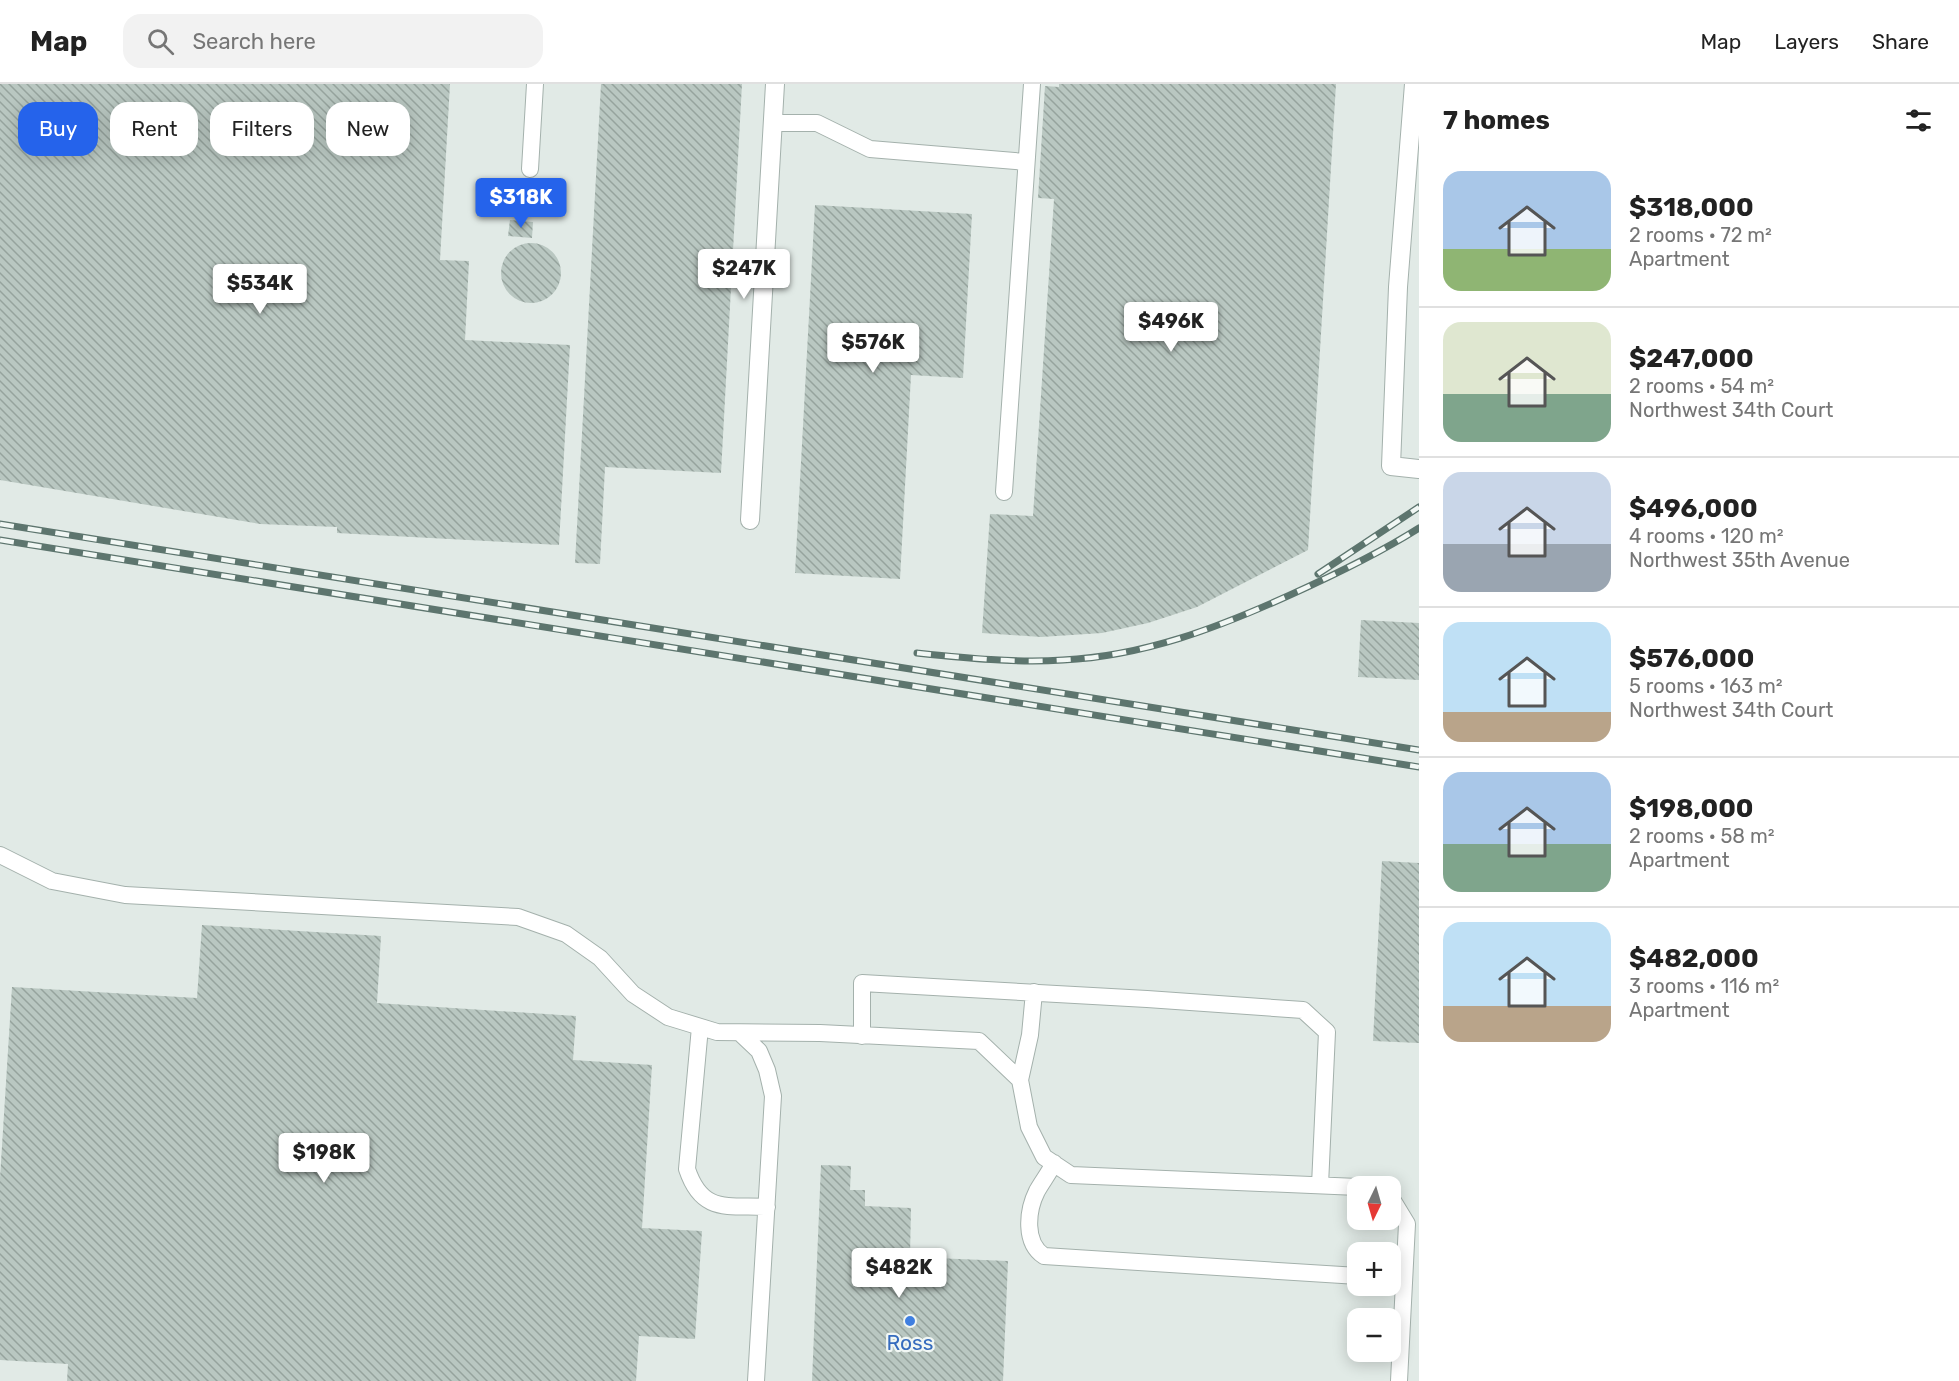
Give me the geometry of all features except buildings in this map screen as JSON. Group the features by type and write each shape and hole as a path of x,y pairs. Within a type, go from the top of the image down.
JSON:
{"street":[{"path":"750,520 775,84"},
{"path":"1414,84 1398,287 1391,466 1419,469"}],"lane":[{"path":"530,169 535,84"},
{"path":"1004,492 1032,84"},
{"path":"772,123 817,123 870,149 1026,162"},
{"path":"0,855 52,881 125,894 518,917 566,934 600,958 633,994 668,1017 717,1032 979,1041 1020,1080"},
{"path":"862,1036 862,983 1303,1010 1327,1032 1320,1185"},
{"path":"1034,992 1030,1035 1020,1080 1029,1127 1044,1157 1071,1174 1347,1186"},
{"path":"700,1027 687,1169 692,1184 703,1197 714,1205 767,1207"},
{"path":"740,1033 759,1051 767,1070 773,1096 756,1381"},
{"path":"1054,1163 1037,1192 1030,1221 1031,1238 1036,1250 1044,1256 1347,1275"},
{"path":"1401,1214 1407,1224 1401,1256"},
{"path":"1397,1296 1399,1381"}],"railway":[{"path":"1318,574 1419,507"},
{"path":"0,524 1419,750"},
{"path":"917,653 990,660 1045,661 1122,653 1151,646 1235,619 1290,595 1356,564 1419,528"},
{"path":"0,540 1419,767"}],"place":[{"name":"Ross","path":"910,1321"}]}
